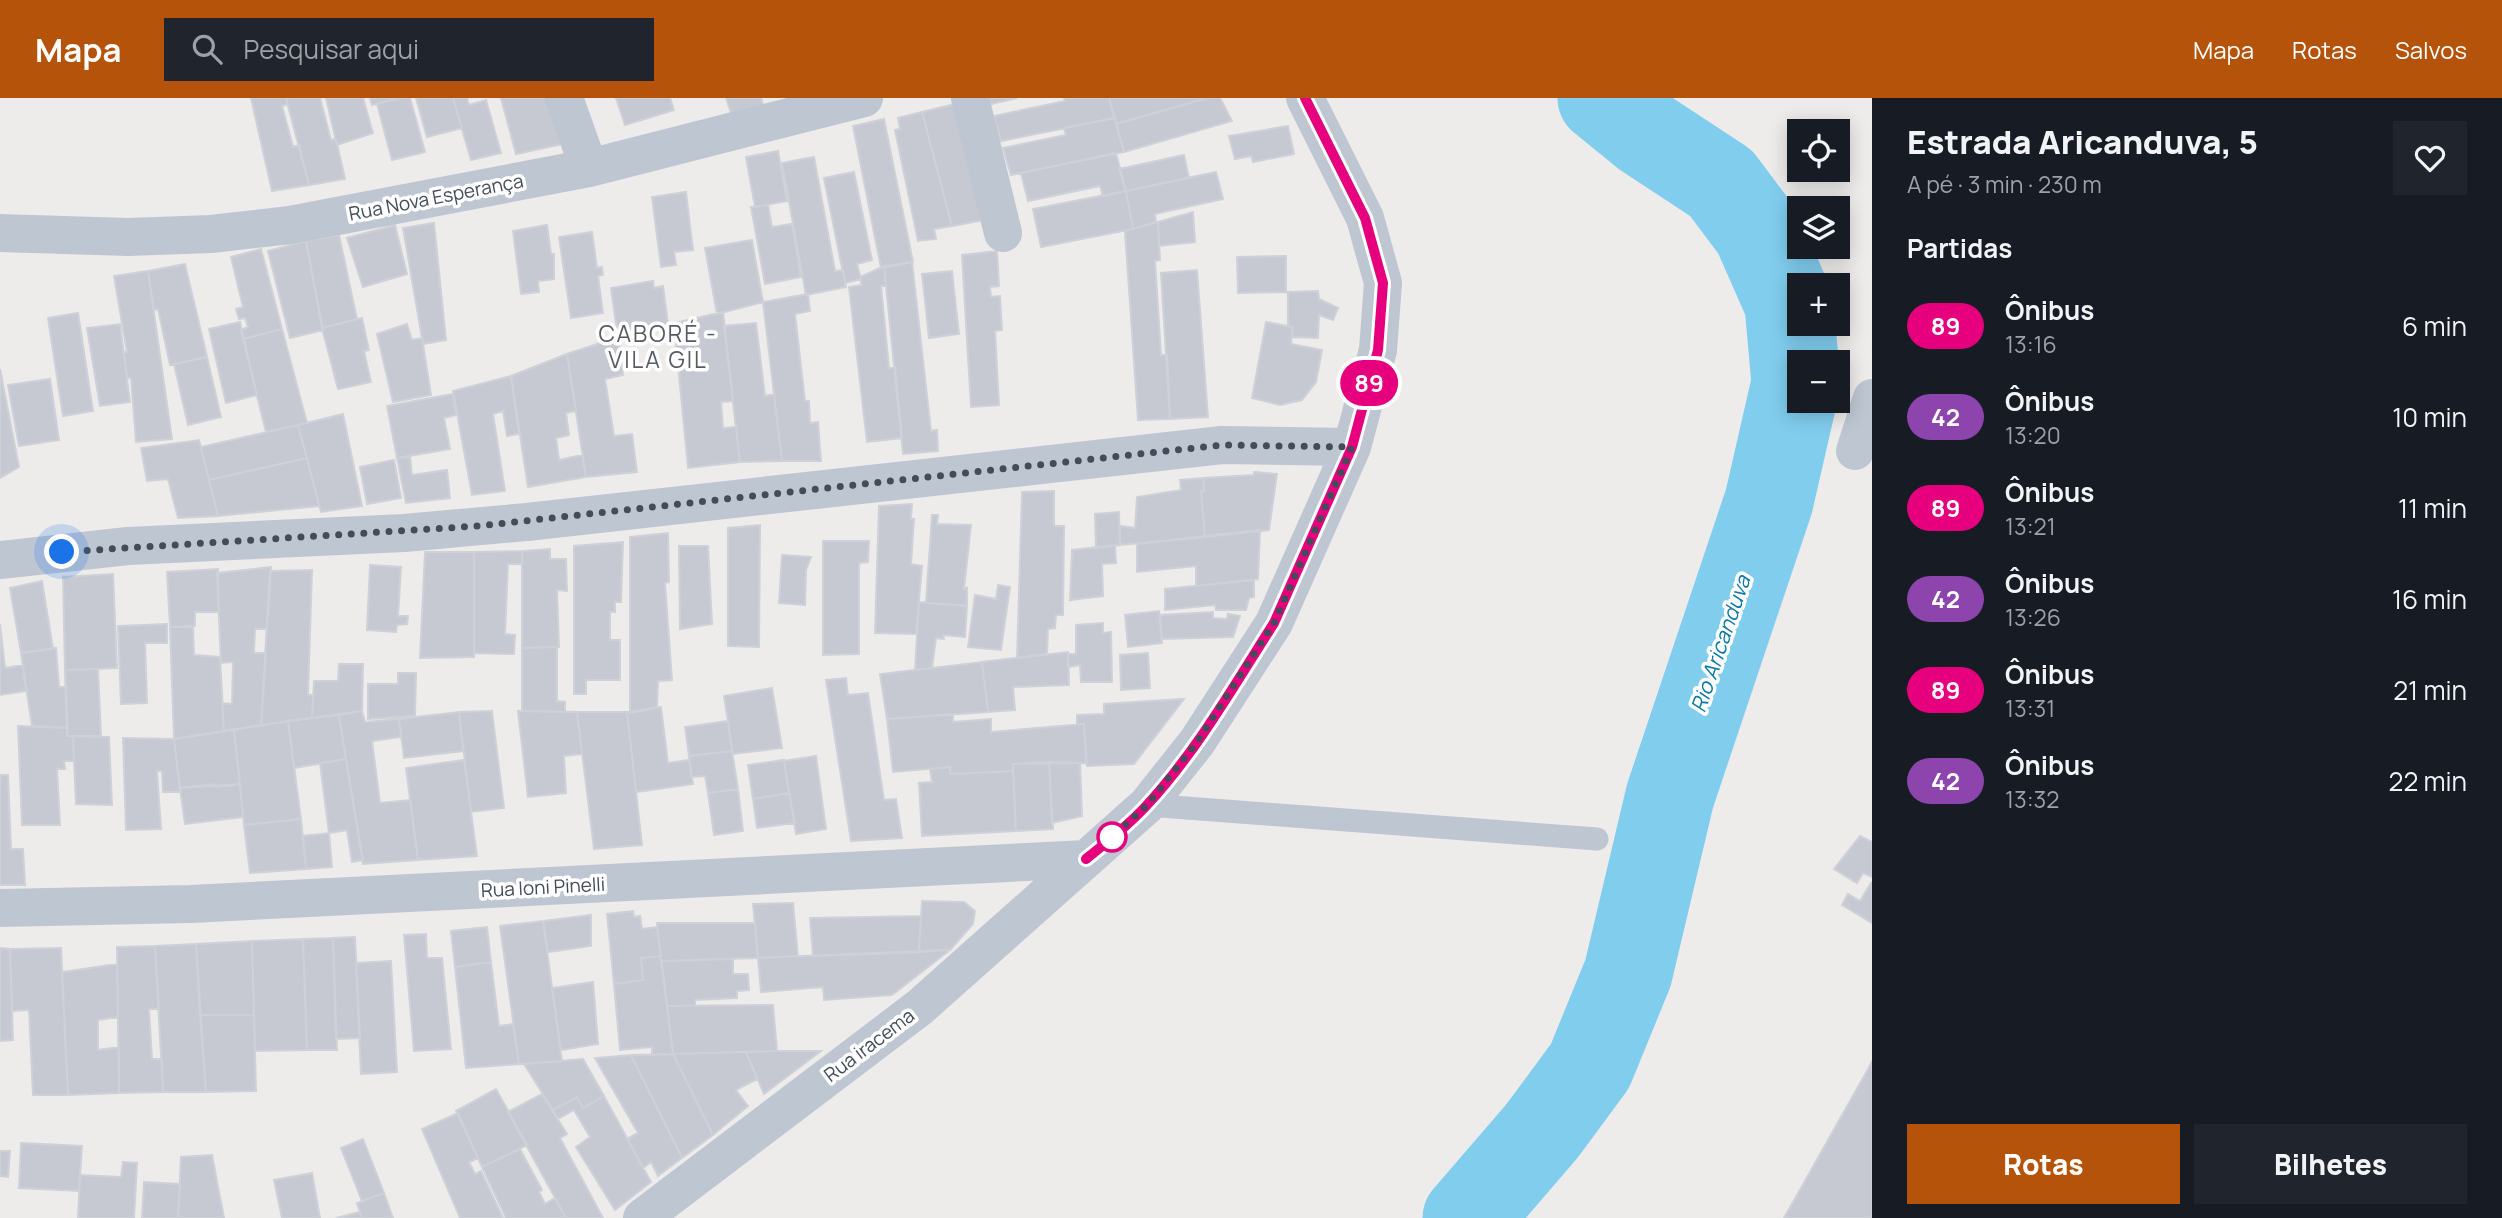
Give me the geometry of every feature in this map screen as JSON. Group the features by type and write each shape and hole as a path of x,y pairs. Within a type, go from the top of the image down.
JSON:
{"street":[{"path":"564,98 589,168"},
{"name":"Rua Nova Esperança","path":"0,233 128,237 211,234 290,225 589,168 864,98"},
{"path":"970,98 1003,233"},
{"name":"Rua iracema","path":"642,1218 920,1007 1147,805 1197,742 1274,623 1352,447 1378,350 1383,283 1365,218 1305,98"},
{"path":"1855,451 1872,398"},
{"path":"0,560 128,546 404,533 527,522 1195,448 1352,447"},
{"name":"Rua Ioni Pinelli","path":"0,908 191,904 1086,859"}],"lane":[{"path":"1147,805 1597,839"}],"building":[{"path":"251,98 286,98 288,104 282,106 293,147 299,145 309,185 272,191"},
{"path":"286,98 320,98 331,140 336,139 345,179 309,185"},
{"path":"326,98 363,98 373,133 337,145"},
{"path":"370,98 399,98 372,105"},
{"path":"410,98 425,152 392,160 377,104"},
{"path":"416,98 453,98 462,128 427,137"},
{"path":"453,98 467,98 469,105 486,100 501,153 471,160"},
{"path":"501,98 547,98 563,144 516,154"},
{"path":"616,98 670,98 674,110 625,125"},
{"path":"726,98 761,98 764,108 732,116"},
{"path":"989,98 1017,98 991,104"},
{"path":"1064,98 1109,98 1115,118 1001,141 994,116 1065,101"},
{"path":"1109,98 1207,98 1116,124"},
{"path":"1207,98 1220,98 1232,121 1124,152 1116,124"},
{"path":"955,104 984,220 952,226 922,112"},
{"path":"922,112 952,226 934,229 936,239 918,241 895,130 900,129 898,118"},
{"path":"1115,118 1124,152 1011,175 1003,148 1066,135 1064,128"},
{"path":"884,119 913,262 881,268 853,126"},
{"path":"1288,126 1294,154 1253,162 1251,156 1235,159 1229,136"},
{"path":"778,151 787,201 755,207 746,157"},
{"path":"1116,153 1126,191 1103,196 1100,186 1028,201 1021,173"},
{"path":"1184,155 1189,178 1126,191 1119,169"},
{"path":"814,157 835,271 843,270 846,287 806,295 782,163"},
{"path":"854,172 872,260 857,264 861,279 845,283 824,178"},
{"path":"1216,172 1223,199 1155,214 1156,222 1133,229 1126,191"},
{"path":"1126,191 1133,229 1041,247 1033,209"},
{"path":"686,192 693,250 674,252 676,265 661,267 652,197"},
{"path":"768,205 772,227 792,224 801,277 765,284 751,207"},
{"path":"1193,212 1195,242 1159,246 1158,222"},
{"path":"1158,222 1160,260 1155,261 1161,355 1167,354 1170,419 1138,420 1125,231"},
{"path":"434,223 446,340 423,344 403,228"},
{"path":"395,225 407,274 363,287 347,238"},
{"path":"547,225 551,254 554,254 554,279 538,281 539,292 521,294 513,231"},
{"path":"592,232 597,268 602,267 603,275 598,276 603,313 571,318 559,237"},
{"path":"339,235 357,319 322,328 306,241"},
{"path":"752,240 763,302 717,314 705,248"},
{"path":"306,241 323,330 290,338 268,251"},
{"path":"261,249 282,329 243,339 241,330 248,327 245,318 239,319 236,309 243,307 231,257"},
{"path":"997,251 999,286 990,287 991,297 1000,296 1002,330 995,331 999,405 971,407 962,255"},
{"path":"1286,256 1286,292 1238,293 1237,257"},
{"path":"912,262 931,431 937,430 938,451 903,454 884,266"},
{"path":"185,264 207,357 170,365 158,309 154,310 148,271"},
{"path":"884,266 886,286 881,286 889,368 895,367 902,438 867,442 849,287 862,285 860,277"},
{"path":"1197,270 1208,417 1170,419 1161,273"},
{"path":"148,271 172,439 136,442 131,378 127,378 124,352 127,352 114,276"},
{"path":"952,271 959,334 929,338 922,274"},
{"path":"653,281 654,288 663,286 668,324 617,331 611,288"},
{"path":"1318,291 1319,299 1338,308 1333,320 1319,315 1318,338 1292,337 1293,327 1288,326 1288,292"},
{"path":"808,294 810,311 795,314 805,401 809,401 810,423 818,422 821,461 782,461 763,302"},
{"path":"723,312 733,401 721,402 723,428 736,427 740,462 688,468 674,323"},
{"path":"78,313 93,411 63,416 48,318"},
{"path":"362,318 369,350 364,351 371,382 338,389 322,328"},
{"path":"240,322 257,395 226,403 209,329"},
{"path":"1266,322 1293,327 1291,344 1322,350 1316,382 1302,400 1280,405 1252,398"},
{"path":"756,323 765,396 774,394 782,461 740,462 724,326"},
{"path":"120,324 130,402 100,406 87,328"},
{"path":"407,324 412,340 422,338 431,395 393,402 377,334"},
{"path":"282,329 307,423 266,432 243,339"},
{"path":"618,337 623,375 605,379 614,436 632,434 637,472 586,477 567,354"},
{"path":"567,354 576,411 566,413 569,435 556,438 559,460 582,455 586,477 528,487 511,376"},
{"path":"207,357 221,417 188,425 174,364"},
{"path":"0,369 19,467 0,478"},
{"path":"511,376 519,434 507,436 503,411 493,414 505,491 472,495 453,391"},
{"path":"50,379 59,440 19,446 8,385"},
{"path":"453,394 456,415 444,418 450,449 397,458 387,406"},
{"path":"343,414 362,506 321,512 298,425"},
{"path":"298,425 307,458 209,480 201,447"},
{"path":"199,440 218,516 178,518 168,479 147,481 141,448"},
{"path":"410,457 412,475 447,470 450,498 406,503 397,458"},
{"path":"307,458 319,506 218,516 209,480"},
{"path":"394,460 401,498 367,504 360,467"},
{"path":"1254,472 1277,474 1269,530 1205,537 1201,491 1204,491 1203,478 1254,475"},
{"path":"1203,478 1204,491 1201,491 1205,537 1120,545 1120,526 1135,528 1137,497 1181,490 1180,480"},
{"path":"1054,491 1054,526 1064,526 1063,615 1056,615 1055,628 1048,629 1047,654 1017,658 1022,492"},
{"path":"912,504 911,519 914,519 911,564 922,566 916,634 875,633 879,506"},
{"path":"1119,512 1120,545 1096,548 1095,514"},
{"path":"932,515 938,515 937,524 971,525 964,589 967,588 967,606 926,603"},
{"path":"760,525 759,647 728,646 728,528"},
{"path":"1260,530 1258,579 1196,586 1196,566 1137,572 1137,544"},
{"path":"668,533 669,582 665,583 672,680 658,681 657,708 630,713 630,537"},
{"path":"823,541 869,541 868,562 859,563 859,654 823,655"},
{"path":"623,542 621,602 615,602 615,612 610,612 610,640 620,640 620,680 586,680 586,694 574,694 574,546"},
{"path":"1115,545 1116,563 1102,564 1103,596 1070,600 1072,550"},
{"path":"679,546 708,546 712,624 680,629"},
{"path":"550,549 550,559 566,559 567,591 557,590 559,647 522,648 522,551"},
{"path":"522,551 522,564 508,564 505,634 515,635 514,654 474,653 474,552"},
{"path":"425,552 474,552 474,657 420,658"},
{"path":"782,555 811,557 806,570 805,605 779,603"},
{"path":"370,565 401,567 398,616 408,616 407,624 397,625 396,632 367,630"},
{"path":"271,567 267,629 255,629 254,653 266,653 261,725 224,731 222,703 232,704 233,662 221,663 217,573"},
{"path":"218,569 219,612 195,612 195,626 170,627 167,572"},
{"path":"312,570 308,695 313,695 312,718 261,725 270,571"},
{"path":"113,574 117,668 65,670 63,577"},
{"path":"1254,580 1254,597 1249,598 1246,610 1216,610 1215,605 1165,610 1165,589"},
{"path":"42,581 53,649 21,653 10,588"},
{"path":"998,585 1010,587 1001,650 968,647 975,595 996,599"},
{"path":"919,602 967,606 965,637 943,635 944,639 936,638 932,668 915,670"},
{"path":"1159,611 1162,643 1128,647 1125,615"},
{"path":"1213,612 1213,618 1227,619 1228,614 1240,616 1233,637 1162,639 1160,615"},
{"path":"1103,623 1103,633 1111,632 1112,682 1081,682 1080,665 1068,667 1068,654 1076,654 1076,625"},
{"path":"0,624 5,668 23,665 26,691 0,695"},
{"path":"167,624 167,643 145,643 147,703 121,704 118,626"},
{"path":"170,627 193,627 194,655 220,657 224,731 174,739"},
{"path":"557,647 557,701 565,702 565,712 522,711 522,648"},
{"path":"56,648 59,687 66,686 68,728 32,726 21,653"},
{"path":"1068,652 1069,685 1013,687 1015,710 988,712 982,662"},
{"path":"1148,653 1150,688 1121,690 1120,655"},
{"path":"982,662 988,712 887,719 880,674"},
{"path":"339,664 363,664 362,711 312,718 314,681 338,681"},
{"path":"98,669 101,736 67,736 65,670"},
{"path":"398,673 416,673 415,716 368,719 368,684 398,684"},
{"path":"846,678 848,695 868,693 884,800 896,799 902,838 851,841 826,680"},
{"path":"772,688 782,748 733,754 724,696"},
{"path":"1184,699 1134,764 1087,766 1084,724 1077,724 1077,715 1104,714 1104,704"},
{"path":"661,707 668,763 689,760 693,784 636,792 627,712"},
{"path":"362,711 365,722 399,719 401,737 372,741 380,803 410,800 418,860 363,864 339,715"},
{"path":"492,711 504,808 471,812 459,712"},
{"path":"518,711 577,712 582,754 564,756 566,793 528,797"},
{"path":"459,712 463,751 404,758 399,719"},
{"path":"577,712 627,712 642,845 594,849"},
{"path":"953,714 953,722 991,719 991,732 1084,724 1086,763 1013,764 1013,771 950,774 950,767 893,772 887,719"},
{"path":"339,715 346,759 294,768 288,721"},
{"path":"288,721 301,819 244,825 234,730"},
{"path":"728,721 732,751 689,756 685,727"},
{"path":"18,726 68,728 67,736 73,736 74,761 64,761 65,769 57,769 60,825 22,825"},
{"path":"234,730 240,784 180,788 174,739"},
{"path":"73,736 109,737 112,805 76,804"},
{"path":"123,738 174,739 180,792 163,792 162,771 157,771 161,829 126,830"},
{"path":"732,751 738,789 708,793 705,776 692,777 689,756"},
{"path":"816,756 826,829 796,834 784,761"},
{"path":"346,759 363,860 352,862 347,830 329,833 320,763"},
{"path":"464,760 477,856 418,860 406,768"},
{"path":"784,760 789,793 753,799 748,765"},
{"path":"1049,762 1080,763 1082,816 1052,823"},
{"path":"1049,762 1053,829 1016,831 1013,764"},
{"path":"950,767 950,774 1013,771 1016,831 922,836 919,783 932,782 930,769"},
{"path":"0,775 8,775 11,849 23,849 25,885 0,885"},
{"path":"216,784 216,787 240,784 243,817 185,824 180,788"},
{"path":"738,789 743,831 714,835 708,793"},
{"path":"789,793 795,823 757,828 753,799"},
{"path":"301,819 306,869 250,873 244,825"},
{"path":"329,833 332,867 306,869 303,836"},
{"path":"1860,836 1872,842 1872,877 1863,873 1857,883 1834,869"},
{"path":"1871,883 1872,923 1842,905 1848,894 1860,901"},
{"path":"922,901 964,902 975,911 973,924 950,950 919,952"},
{"path":"793,903 798,956 758,958 753,904"},
{"path":"633,911 634,917 640,916 642,929 657,927 661,956 641,958 643,980 614,984 607,914"},
{"path":"591,915 591,946 548,952 543,921"},
{"path":"921,916 919,952 813,956 810,918"},
{"path":"543,921 562,1061 519,1064 500,926"},
{"path":"657,923 755,923 758,958 661,961"},
{"path":"487,927 491,962 455,967 451,931"},
{"path":"426,934 427,958 442,958 451,1049 414,1051 404,935"},
{"path":"355,937 360,1038 336,1039 333,938"},
{"path":"333,938 337,1050 307,1050 303,939"},
{"path":"303,939 307,1050 255,1051 252,941"},
{"path":"252,941 254,1015 200,1015 196,944"},
{"path":"196,944 206,1092 163,1092 155,946"},
{"path":"155,946 159,1009 149,1009 152,1059 162,1059 163,1092 119,1093 117,947"},
{"path":"0,948 10,949 13,1040 0,1041"},
{"path":"61,948 68,1095 33,1095 29,1010 12,1011 10,949"},
{"path":"950,950 892,995 824,1000 823,987 761,992 758,958"},
{"path":"661,956 673,1054 652,1055 652,1047 620,1050 614,984 643,980 641,958"},
{"path":"733,959 733,974 748,974 749,990 737,991 737,998 695,1000 695,1006 667,1006 661,961"},
{"path":"391,961 397,1072 361,1074 356,963"},
{"path":"491,962 499,1026 513,1024 519,1064 466,1068 455,967"},
{"path":"117,964 118,1017 98,1020 98,1050 119,1047 119,1093 68,1095 62,972"},
{"path":"593,982 598,1044 561,1050 552,988"},
{"path":"773,1005 777,1051 673,1054 667,1006"},
{"path":"200,1015 254,1015 256,1091 206,1092"},
{"path":"821,1051 764,1094 746,1052"},
{"path":"746,1052 757,1079 736,1090 748,1106 713,1135 673,1054"},
{"path":"673,1054 713,1135 682,1158 631,1055"},
{"path":"631,1055 682,1158 658,1176 651,1162 643,1168 627,1139 638,1133 595,1058"},
{"path":"583,1059 604,1096 583,1108 577,1097 553,1110 524,1064"},
{"path":"1872,1062 1872,1218 1784,1218"},
{"path":"496,1089 527,1145 482,1167 456,1111"},
{"path":"542,1094 567,1134 560,1138 603,1218 566,1218 508,1112"},
{"path":"604,1096 651,1182 615,1210 576,1147 590,1137 574,1110 558,1119 553,1110 577,1097 583,1108"},
{"path":"458,1113 478,1158 469,1162 475,1174 481,1171 503,1218 460,1218 422,1129"},
{"path":"363,1139 384,1193 362,1201 341,1148"},
{"path":"21,1143 82,1146 79,1191 19,1188"},
{"path":"520,1149 542,1190 539,1192 545,1204 555,1198 566,1218 506,1218 482,1167"},
{"path":"0,1151 10,1151 8,1177 0,1176"},
{"path":"212,1155 224,1218 178,1218 181,1157"},
{"path":"123,1162 137,1163 134,1218 78,1218 80,1175 121,1177"},
{"path":"312,1173 320,1218 282,1218 274,1180"},
{"path":"144,1182 180,1184 178,1218 142,1218"},
{"path":"384,1193 393,1218 362,1218 357,1203"},
{"path":"360,1212 362,1218 336,1218"}],"waterway":[{"name":"Rio Aricanduva","path":"1467,1218 1542,1131 1590,1066 1628,973 1670,796 1769,501 1796,383 1789,304 1757,231 1721,183 1645,133 1602,98"}],"bus line":[{"name":"89","path":"1086,859 1147,805 1197,742 1274,623 1352,447 1378,350 1383,283 1365,218 1305,98"}],"district":[{"name":"CABORÉ - VILA GIL","path":"658,347"}],"route":[{"path":"62,552 128,546 404,533 757,498 1222,445 1352,447 1274,623 1197,742 1147,805 1112,837"}]}
